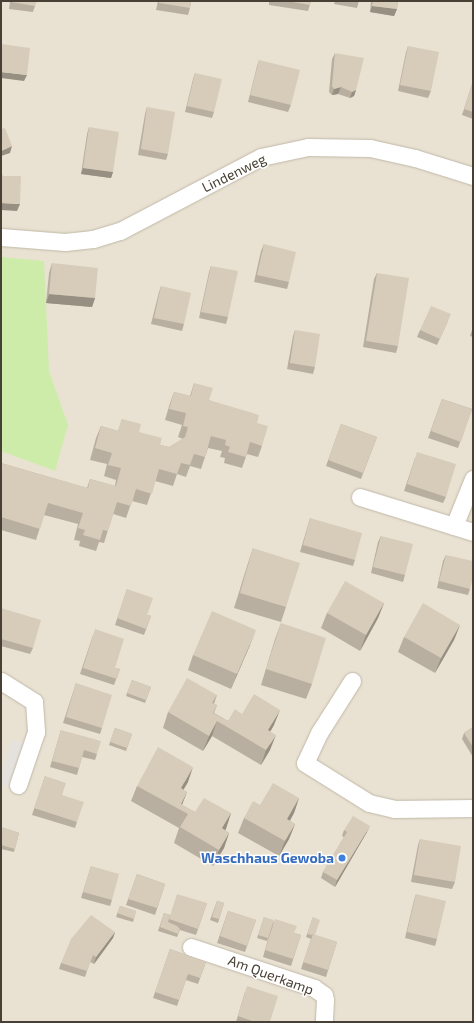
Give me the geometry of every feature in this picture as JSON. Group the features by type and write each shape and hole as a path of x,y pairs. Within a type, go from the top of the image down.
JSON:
{"street":[{"name":"Lindenweg","path":"1,237 65,242 93,239 120,231 261,157 308,147 325,146 370,148 415,158 473,176"},
{"path":"454,526 473,479"},
{"path":"360,497 473,532"},
{"path":"1,681 34,702 36,732 18,786"},
{"path":"352,681 319,733 305,764 369,803 381,806 418,810 473,808"},
{"name":"Am Querkamp","path":"192,947 314,988 324,995 326,1000 324,1022"}],"shaded area":[{"path":"1,1 473,1 473,1022 1,1022"},
{"path":"12,740 25,744 10,787 1,784 1,771"}],"green space":[{"path":"1,257 44,261 49,371 68,425 55,471 1,451"}],"building":[{"path":"11,1 36,1 35,6"},
{"path":"159,1 191,1 190,8 159,3"},
{"path":"287,1 311,1 310,5"},
{"path":"373,1 398,1 397,9 372,6"},
{"path":"1,44 30,48 27,75 1,72"},
{"path":"408,46 439,52 431,91 400,85"},
{"path":"335,53 364,58 356,90 352,92 341,87 334,89 332,86"},
{"path":"259,60 300,70 291,105 250,95"},
{"path":"195,73 222,79 214,112 187,106"},
{"path":"473,81 473,112 464,109"},
{"path":"147,107 175,112 168,154 141,149"},
{"path":"89,127 119,132 113,172 83,168"},
{"path":"5,128 12,146 1,151 1,129"},
{"path":"1,171 3,176 21,176 20,204 1,203"},
{"path":"264,244 296,252 289,282 257,275"},
{"path":"52,263 98,268 95,298 49,294"},
{"path":"211,266 238,271 228,317 201,312"},
{"path":"377,273 409,278 398,346 366,341"},
{"path":"161,286 191,293 184,324 154,318"},
{"path":"431,306 451,314 440,339 420,330"},
{"path":"295,330 320,334 315,367 290,363"},
{"path":"194,383 213,388 209,400 259,415 257,423 268,426 262,446 250,442 246,457 228,452 230,447 225,445 226,440 211,436 205,457 194,454 190,465 181,463 177,474 159,469 152,494 136,489 131,506 117,502 108,531 103,530 100,540 83,535 85,530 78,528 83,513 48,503 40,529 1,517 1,463 88,488 90,479 116,486 121,468 108,465 112,453 95,448 101,426 118,431 122,419 141,424 139,432 162,438 160,445 169,447 185,437 188,427 183,426 186,413 169,409 174,392 191,396"},
{"path":"442,399 472,409 461,442 431,431"},
{"path":"341,424 377,437 363,473 328,460"},
{"path":"417,452 456,464 446,497 407,484"},
{"path":"310,518 362,533 355,560 303,545"},
{"path":"381,536 413,544 405,575 373,567"},
{"path":"253,548 300,563 286,607 240,593"},
{"path":"446,555 473,561 473,577 470,589 439,581"},
{"path":"345,581 384,603 366,635 327,613"},
{"path":"127,589 153,598 147,615 151,616 146,629 117,618"},
{"path":"423,603 460,625 441,658 404,637"},
{"path":"1,608 41,620 33,648 1,639"},
{"path":"212,611 256,630 237,674 193,655"},
{"path":"281,623 326,638 312,684 266,669"},
{"path":"95,629 124,639 115,668 120,669 117,679 83,668"},
{"path":"187,678 217,695 212,703 217,705 213,713 228,721 235,709 242,714 254,694 280,710 268,730 276,735 266,750 217,721 209,736 168,712"},
{"path":"132,680 151,687 146,700 127,693"},
{"path":"76,683 112,695 102,728 66,717"},
{"path":"473,727 473,747 464,733"},
{"path":"115,728 132,734 127,748 110,742"},
{"path":"61,730 101,741 97,754 84,750 79,768 52,761"},
{"path":"158,747 193,767 181,788 187,792 181,804 195,812 204,798 231,813 222,828 229,833 219,850 180,827 188,814 137,786"},
{"path":"45,776 66,783 62,795 84,802 77,822 34,808"},
{"path":"273,783 299,798 287,819 295,824 285,841 244,818 253,801 260,805"},
{"name":"Waschhaus Gewoba","path":"353,816 370,826 337,880 323,872 347,832 344,830"},
{"path":"1,827 19,833 15,849 1,845"},
{"path":"420,839 461,846 455,882 414,875"},
{"path":"91,866 119,874 112,900 83,892"},
{"path":"137,874 165,884 157,908 128,899"},
{"path":"177,894 207,903 198,929 169,919"},
{"path":"416,894 446,901 437,939 407,932"},
{"path":"217,901 224,903 219,919 212,917"},
{"path":"120,906 136,911 134,919 117,913"},
{"path":"228,911 256,920 247,946 220,936"},
{"path":"164,913 170,915 168,922 180,929 178,934 160,927"},
{"path":"91,915 115,932 96,957 93,955 87,971 61,963 71,939"},
{"path":"264,917 274,920 268,938 258,935"},
{"path":"313,917 320,920 315,935 307,934"},
{"path":"275,919 297,926 294,933 301,935 293,959 265,950"},
{"path":"313,934 337,942 328,970 303,962"},
{"path":"170,949 206,962 200,978 188,974 179,1000 155,992"},
{"path":"247,986 278,996 270,1022 255,1022 238,1016"}],"place":[{"name":"Waschhaus Gewoba","path":"342,858"}]}
